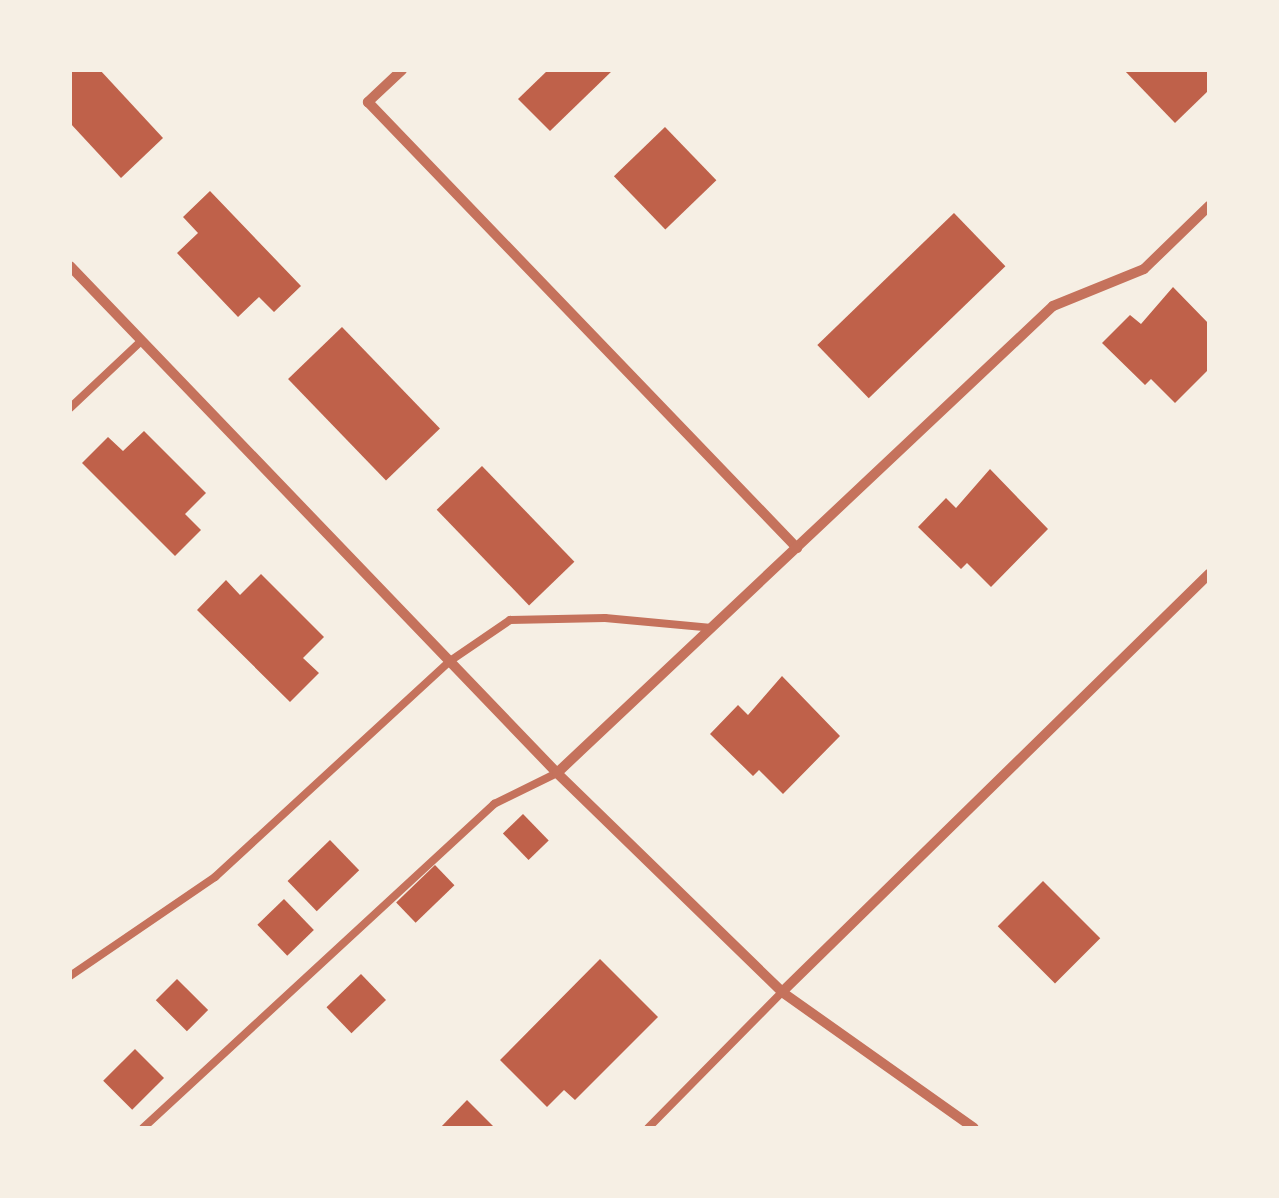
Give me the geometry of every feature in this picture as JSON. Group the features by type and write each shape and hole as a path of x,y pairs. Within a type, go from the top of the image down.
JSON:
{"street":[{"path":"402,70 368,102 797,548"},
{"path":"558,773 1054,306 1144,269 1209,206"},
{"path":"70,266 558,773 782,992 974,1128"},
{"path":"782,992 1209,574"}],"lane":[{"path":"70,408 142,341"},
{"path":"70,976 216,877 450,661 510,620 606,618 712,628"},
{"path":"143,1128 494,804 558,773"},
{"path":"648,1128 782,992"}],"building":[{"path":"70,70 100,70 163,138 121,178 70,123"},
{"path":"548,70 613,70 550,131 518,99"},
{"path":"1124,70 1209,70 1209,90 1175,123"},
{"path":"665,127 716,180 665,230 614,176"},
{"path":"210,191 301,286 274,312 259,297 238,317 177,253 198,233 183,217"},
{"path":"954,213 1005,266 869,398 817,345"},
{"path":"1173,287 1209,324 1209,369 1175,403 1151,379 1145,385 1102,343 1130,315 1141,324"},
{"path":"342,327 440,428 386,481 288,379"},
{"path":"144,431 206,493 185,514 201,530 175,556 82,463 108,437 123,451"},
{"path":"482,466 574,562 529,605 437,510"},
{"path":"990,469 1048,529 991,587 967,563 961,569 918,527 946,498 956,508"},
{"path":"261,574 324,637 303,658 319,673 290,702 197,610 226,580 240,595"},
{"path":"782,676 840,736 783,794 759,770 753,776 710,734 738,705 748,715"},
{"path":"523,814 549,841 529,860 503,833"},
{"path":"330,840 359,870 317,911 288,881"},
{"path":"435,865 454,885 416,923 396,903"},
{"path":"1043,881 1100,938 1055,984 998,926"},
{"path":"284,899 314,930 287,956 257,925"},
{"path":"600,959 658,1017 575,1100 564,1090 547,1107 500,1060"},
{"path":"361,974 386,1000 351,1033 326,1007"},
{"path":"177,979 208,1010 187,1031 156,1000"},
{"path":"135,1049 164,1078 132,1110 103,1081"},
{"path":"467,1100 495,1128 440,1128"}]}
